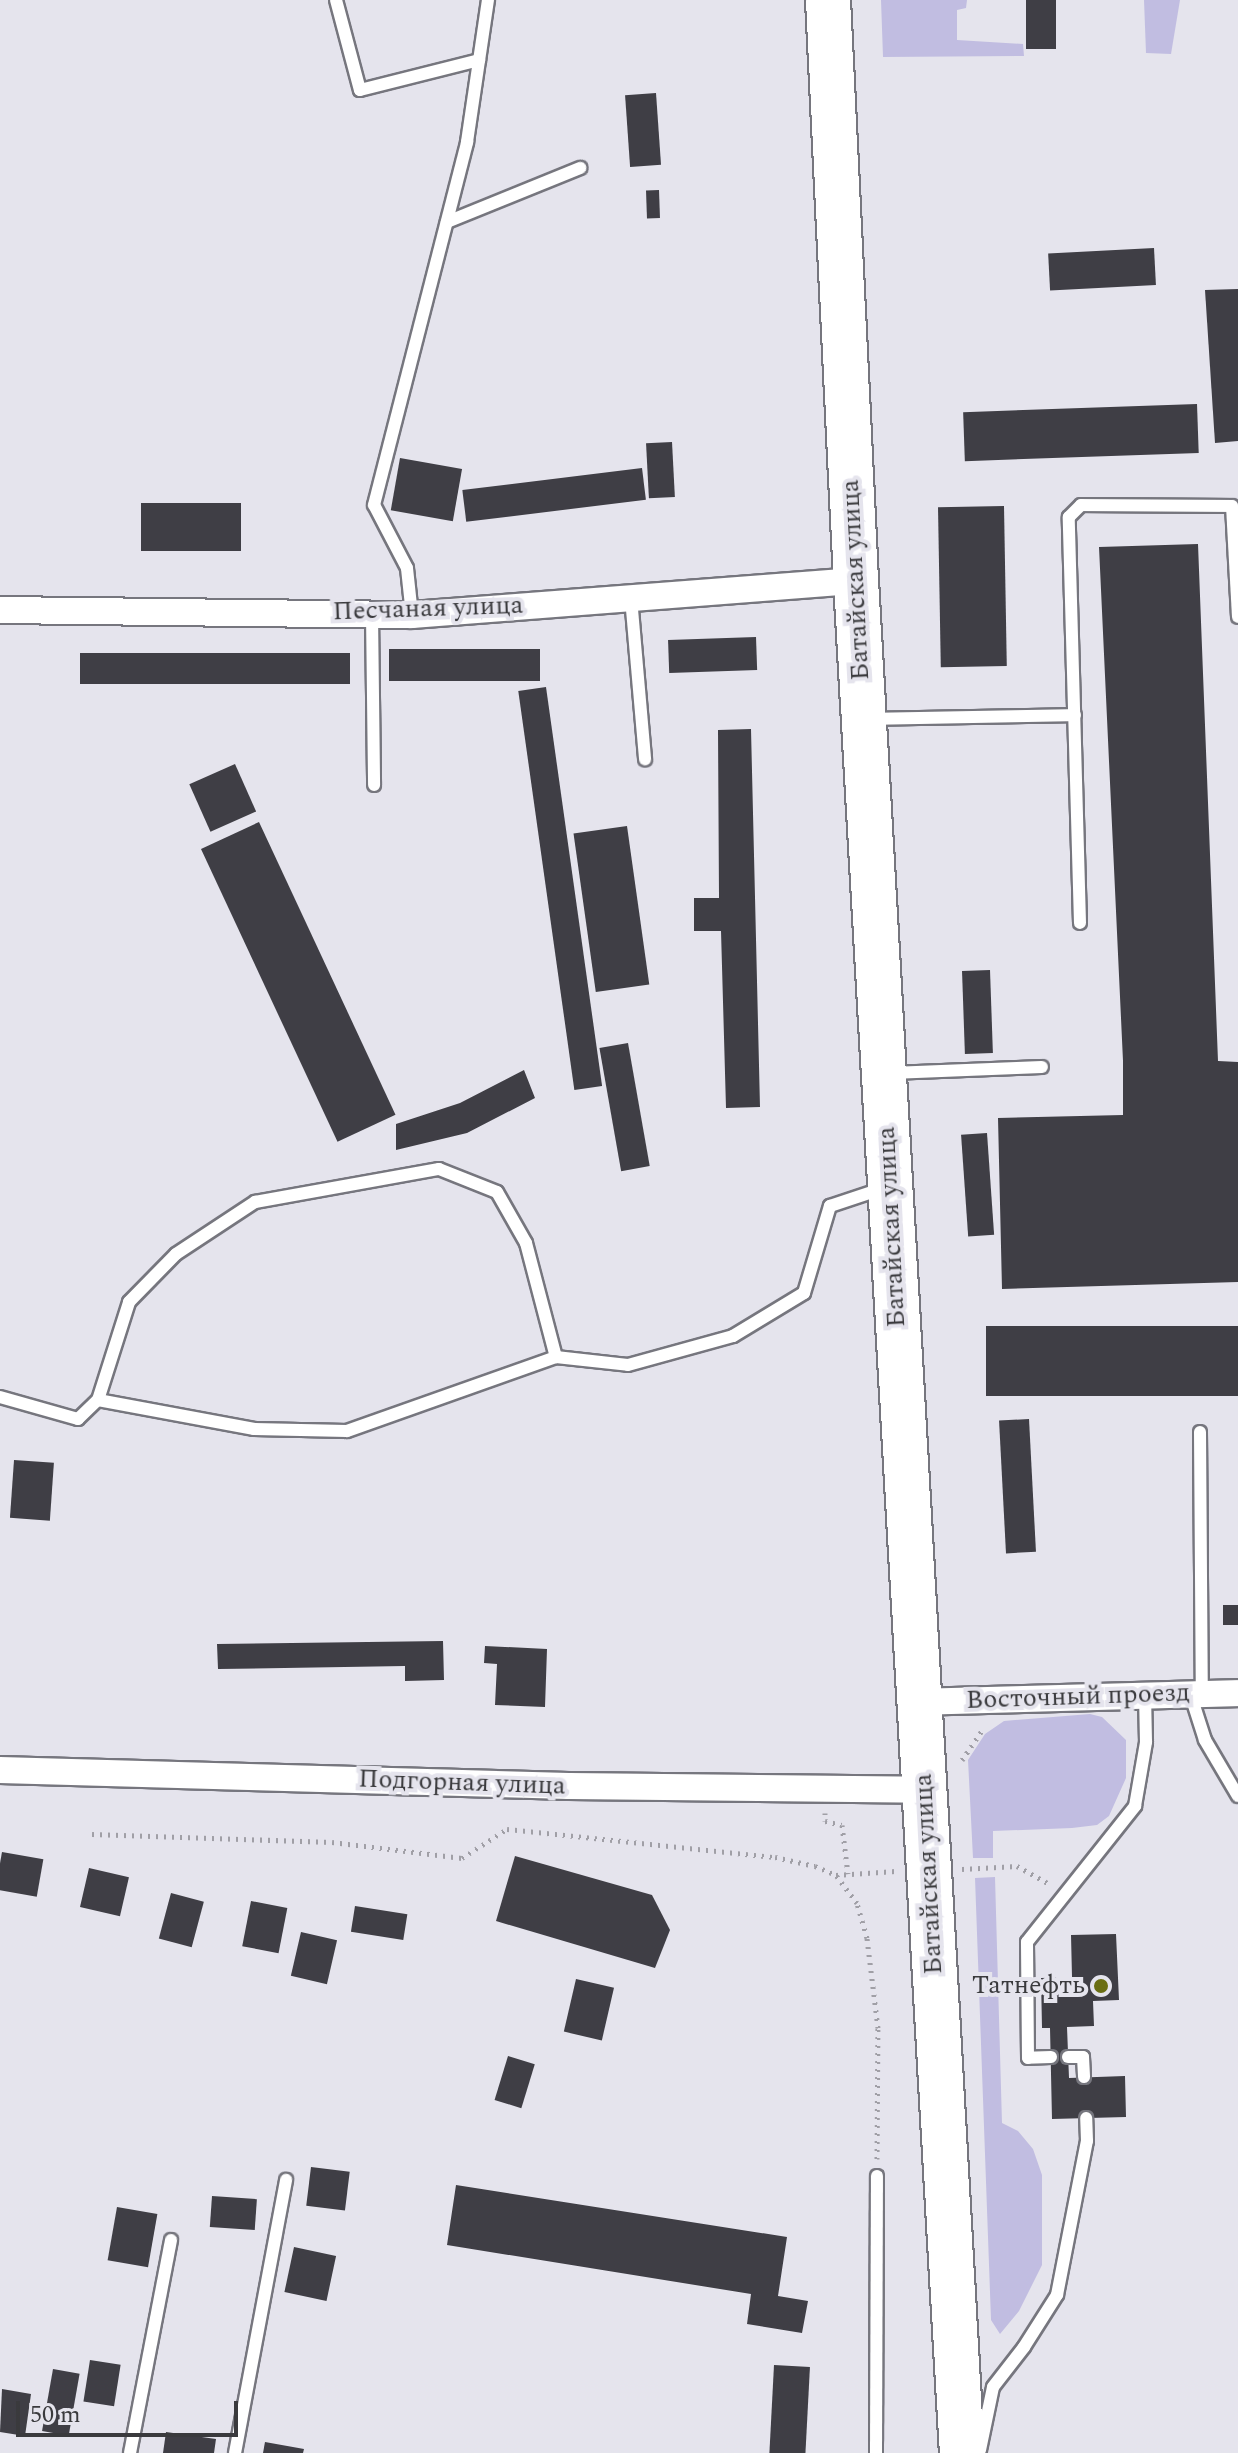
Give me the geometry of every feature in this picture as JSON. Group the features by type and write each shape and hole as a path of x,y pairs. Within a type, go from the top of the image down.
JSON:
{"highway":[{"name":"Батайская улица","path":"828,0 863,719 919,1702 943,1782 962,2453"}],"street":[{"name":"Песчаная улица","path":"0,610 412,615 856,581"},
{"name":"Восточный проезд","path":"919,1702 1238,1693"},
{"name":"Подгорная улица","path":"0,1770 569,1786 943,1782"}],"lane":[{"path":"336,0 360,90 479,60"},
{"path":"412,615 407,568 374,505 467,142 488,0"},
{"path":"447,222 580,168"},
{"path":"1080,923 1069,517 1081,505 1232,506 1238,617"},
{"path":"631,598 645,759"},
{"path":"372,614 374,785"},
{"path":"863,719 1075,715"},
{"path":"883,1073 1042,1067"},
{"path":"0,1397 78,1419 98,1400 129,1302 176,1254 255,1202 439,1169 497,1192 526,1243 556,1357"},
{"path":"98,1400 254,1429 347,1431 556,1357 628,1365 733,1336 804,1293 830,1206 891,1186"},
{"path":"1200,1432 1196,1693 1205,1740 1238,1796"},
{"path":"1051,2057 1028,2058 1027,1942 1135,1806 1146,1742 1145,1694"},
{"path":"1068,2057 1083,2057 1084,2077"},
{"path":"979,2453 993,2387 1024,2347 1057,2295 1087,2141 1086,2118"},
{"path":"876,2453 877,2176"},
{"path":"235,2453 286,2180"},
{"path":"130,2453 171,2240"}],"path":[{"path":"943,1782 980,1731 1001,1716 1000,1699"},
{"path":"92,1834 332,1842 462,1858 507,1829 775,1857 815,1866 836,1875"},
{"path":"966,1853 967,1869"}],"shaded area":[{"path":"881,0 967,0 966,8 957,10 957,40 1023,44 1024,56 883,57"},
{"path":"1144,0 1180,0 1171,54 1146,53"},
{"path":"1090,1714 1102,1717 1126,1740 1126,1778 1109,1816 1097,1825 993,1831 993,1858 973,1858 968,1760 985,1734 1004,1721"},
{"path":"995,1877 1002,2123 1018,2131 1033,2149 1042,2175 1042,2265 1019,2311 1000,2334 991,2320 975,1878"}],"building":[{"path":"1026,0 1056,0 1056,49 1026,49"},
{"path":"656,93 661,165 630,167 625,95"},
{"path":"646,190 659,190 660,218 647,218"},
{"path":"1154,248 1156,285 1050,290 1048,254"},
{"path":"1238,289 1238,441 1215,443 1205,290"},
{"path":"1197,404 1199,453 965,461 963,412"},
{"path":"672,442 675,497 649,498 646,443"},
{"path":"400,458 462,469 453,521 391,510"},
{"path":"642,468 646,500 466,522 462,490"},
{"path":"141,503 241,503 241,551 141,551"},
{"path":"1004,506 1007,666 941,667 938,507"},
{"path":"1198,544 1218,1061 1238,1062 1238,1282 1002,1289 998,1118 1123,1115 1099,547"},
{"path":"756,637 757,670 669,673 668,640"},
{"path":"389,649 540,649 540,681 389,681"},
{"path":"80,653 350,653 350,684 80,684"},
{"path":"546,687 602,1086 574,1090 518,691"},
{"path":"751,729 760,1107 726,1108 721,931 694,931 694,898 719,898 718,730"},
{"path":"235,764 256,812 210,832 189,784"},
{"path":"259,822 396,1115 338,1142 201,849"},
{"path":"627,826 649,984 596,992 574,834"},
{"path":"990,970 993,1053 965,1054 962,971"},
{"path":"628,1043 650,1166 621,1171 599,1048"},
{"path":"524,1070 535,1098 467,1133 396,1150 396,1124 460,1103"},
{"path":"987,1133 994,1235 968,1237 961,1135"},
{"path":"986,1326 1238,1326 1238,1396 986,1396"},
{"path":"1029,1419 1036,1552 1006,1553 999,1421"},
{"path":"14,1460 54,1463 50,1521 10,1518"},
{"path":"1223,1605 1238,1605 1238,1625 1223,1625"},
{"path":"443,1641 444,1680 405,1681 405,1666 218,1669 217,1644"},
{"path":"485,1646 547,1649 545,1707 495,1705 497,1664 484,1663"},
{"path":"2,1852 43,1859 37,1897 0,1890"},
{"path":"515,1856 652,1895 670,1930 655,1968 496,1921"},
{"path":"89,1868 129,1877 120,1916 80,1907"},
{"path":"171,1893 204,1902 192,1947 159,1938"},
{"path":"251,1901 287,1908 279,1953 242,1946"},
{"path":"355,1906 407,1914 403,1940 351,1932"},
{"path":"301,1932 337,1940 327,1984 291,1976"},
{"path":"1116,1934 1119,2000 1093,2001 1094,2026 1067,2027 1069,2078 1125,2076 1126,2117 1052,2119 1050,2028 1042,2028 1041,1978 1072,1977 1071,1935"},
{"path":"576,1979 614,1988 602,2040 564,2032"},
{"path":"508,2056 535,2064 521,2108 495,2100"},
{"path":"311,2167 350,2172 345,2210 306,2206"},
{"path":"456,2185 787,2237 778,2296 808,2301 802,2333 747,2324 751,2294 447,2245"},
{"path":"212,2196 257,2199 255,2230 210,2227"},
{"path":"117,2207 157,2214 148,2267 108,2260"},
{"path":"294,2247 336,2256 326,2301 284,2292"},
{"path":"90,2360 121,2365 114,2406 83,2401"},
{"path":"774,2365 810,2367 805,2453 769,2453"},
{"path":"53,2369 80,2374 69,2436 42,2431"},
{"path":"2,2389 31,2394 25,2436 0,2432"},
{"path":"166,2432 216,2439 214,2453 163,2453"},
{"path":"265,2442 304,2449 303,2453 263,2453"}],"place":[{"name":"Татнефть","path":"1101,1986"}]}
